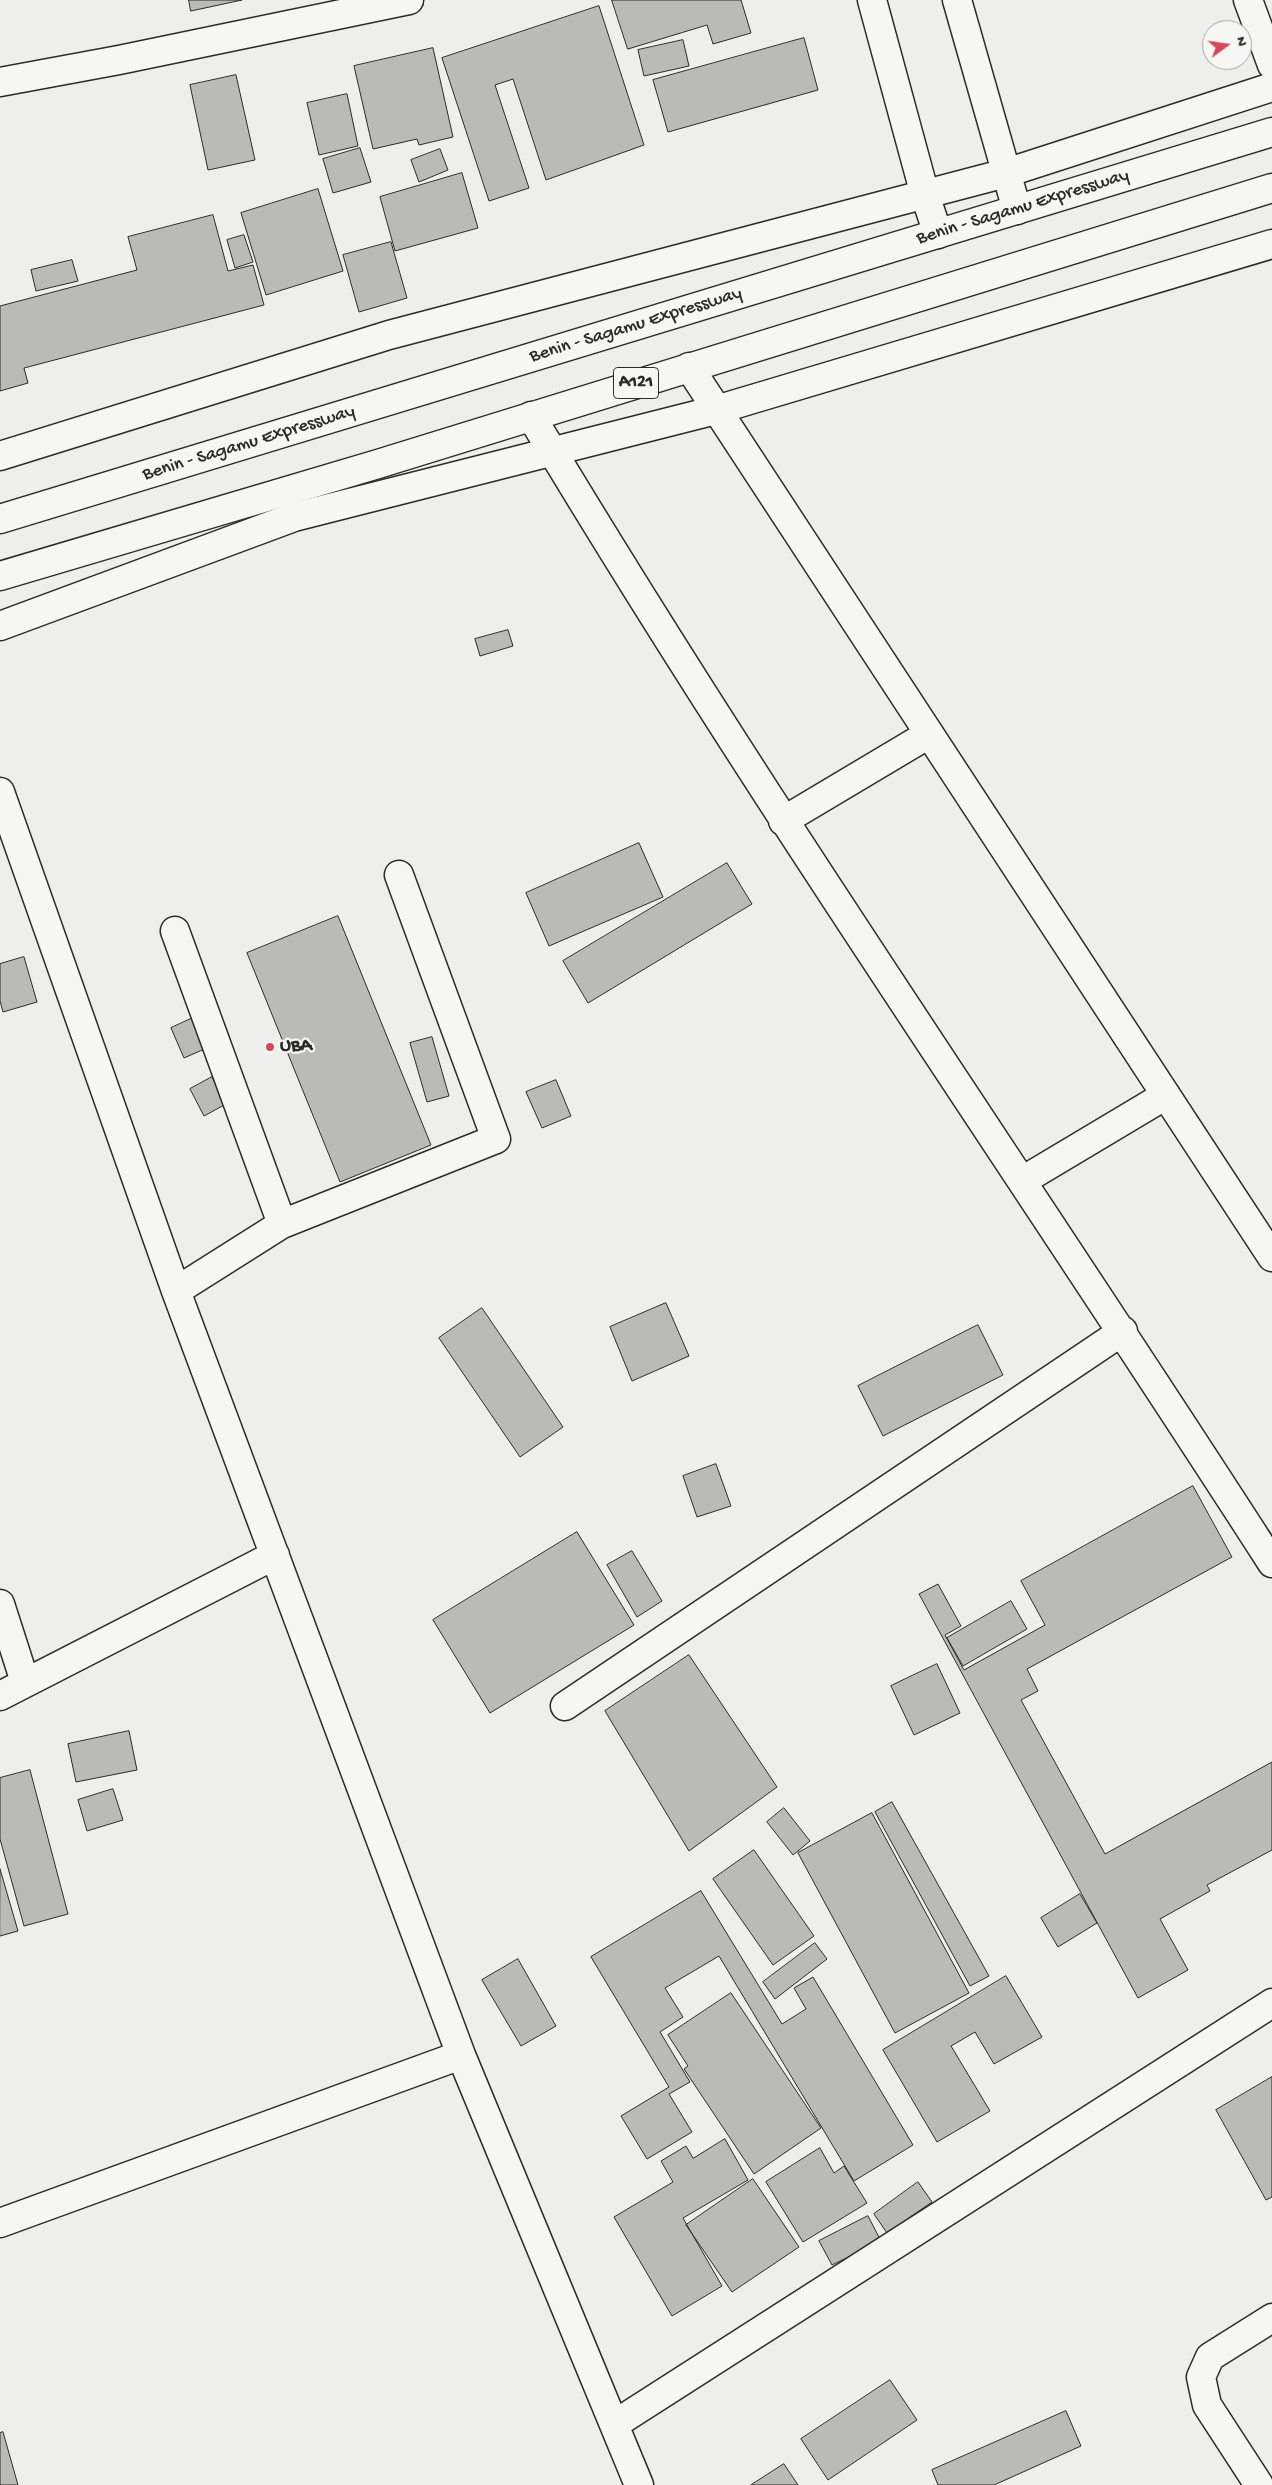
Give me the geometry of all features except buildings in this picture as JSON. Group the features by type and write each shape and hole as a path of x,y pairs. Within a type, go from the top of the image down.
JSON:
{"main road":[{"path":"0,82 119,60 409,0"},
{"path":"872,0 925,195 938,234"},
{"path":"958,0 1016,210"},
{"path":"1248,0 1272,65"},
{"path":"0,456 388,335 1006,173 1272,87"},
{"name":"Benin - Sagamu Expressway","path":"0,519 1272,132"},
{"name":"A121","path":"0,576 531,416 1272,188"},
{"path":"0,626 294,517 554,453 716,410 1272,244"},
{"path":"689,367 1272,1257"},
{"path":"531,416 783,821 1267,1546"},
{"path":"783,821 929,734"},
{"path":"0,792 176,1290 461,2055 639,2485"},
{"path":"176,1290 282,1224 496,1139 399,875"},
{"path":"175,931 282,1224"},
{"path":"1022,1181 1166,1095"},
{"path":"565,1706 1123,1331"},
{"path":"0,1696 275,1555"},
{"path":"0,1604 25,1682"},
{"path":"615,2424 1272,2003"},
{"path":"0,2223 461,2055"},
{"path":"1259,2485 1206,2405 1201,2377 1210,2357 1272,2318"}],"place":[{"name":"UBA","path":"270,1047"}]}
